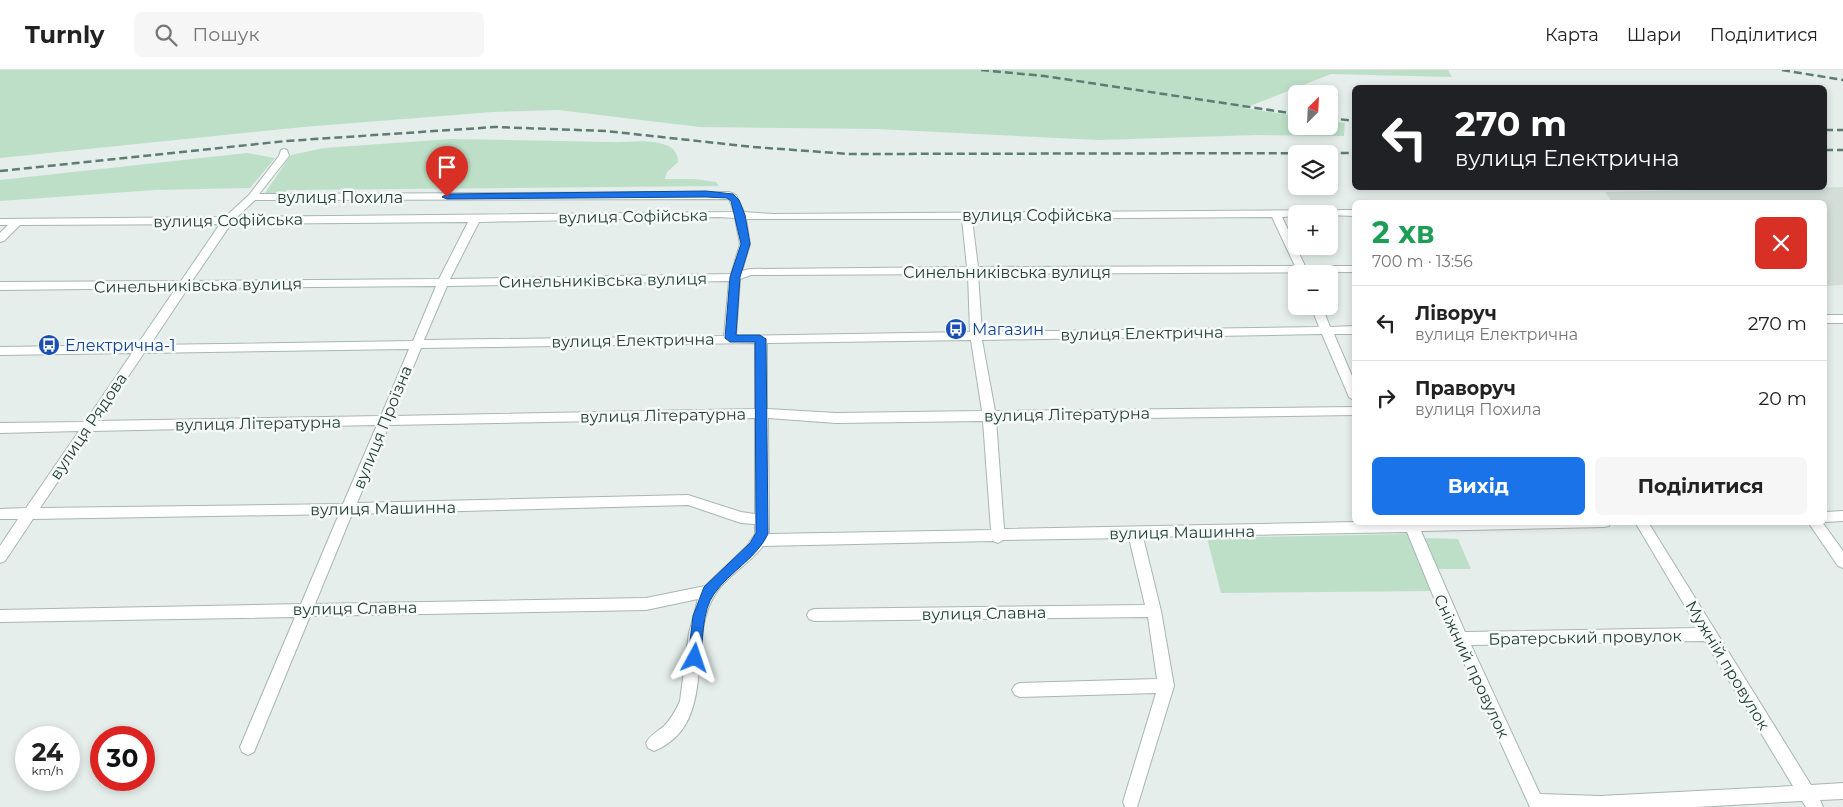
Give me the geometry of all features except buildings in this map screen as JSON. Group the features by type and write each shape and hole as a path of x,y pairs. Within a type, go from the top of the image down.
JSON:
{"street":[{"name":"вулиця Рядова","path":"0,558 87,426 186,285 228,220 252,197 284,156 284,152"},
{"name":"вулиця Похила","path":"252,197 722,194 733,197 740,215 745,244 735,277 730,338"},
{"name":"вулиця Софійська","path":"0,222 740,215 773,218 1352,212"},
{"path":"1275,213 1300,265"},
{"path":"967,216 973,272 976,336 989,414 998,537"},
{"name":"вулиця Проїзна","path":"248,747 386,420 416,344 443,282 475,219"},
{"path":"0,240 16,223"},
{"name":"Синельниківська вулиця","path":"1338,270 1352,269"},
{"name":"Синельниківська вулиця","path":"0,286 590,281 735,277 750,272 1288,272"},
{"path":"1319,315 1352,390"},
{"path":"1827,319 1843,319"},
{"name":"вулиця Електрична","path":"0,350 1352,330"},
{"path":"654,743 674,728 687,703 693,676 699,616 708,591 760,540 762,534 760,339"},
{"name":"вулиця Літературна","path":"0,428 761,414 836,418 989,414 1352,412"},
{"name":"вулиця Машинна","path":"0,514 348,509 688,500 705,503 739,519 761,519"},
{"path":"1827,517 1843,516"},
{"name":"вулиця Машинна","path":"760,540 998,537 1411,525"},
{"name":"Сніжний провулок","path":"1411,525 1460,639 1537,804"},
{"name":"Мужній провулок","path":"1644,525 1811,800"},
{"path":"1816,525 1843,562"},
{"path":"1131,802 1166,686 1154,610 1135,533"},
{"name":"вулиця Славна","path":"0,616 646,604 708,591"},
{"name":"вулиця Славна","path":"814,615 1154,610"},
{"name":"Братерський провулок","path":"1460,639 1710,634"},
{"path":"1020,690 1166,686"},
{"path":"1537,804 1811,800 1843,791"}],"shaded area":[{"path":"1827,187 1843,187 1843,285 1827,286 1827,200 1611,200 1605,192 1827,190"}],"green space":[{"path":"0,70 1448,70 1452,77 1331,74 1303,85 1288,85 1288,91 1245,108 1288,115 1288,135 1338,135 1338,122 1345,123 1344,136 1257,135 1099,140 877,129 700,127 558,110 492,112 303,127 0,158"},
{"path":"451,139 645,141 659,143 671,148 678,159 678,162 667,172 665,179 694,179 716,182 719,186 287,190 283,196 269,196 265,193 291,155 324,148"},
{"path":"247,153 275,158 250,188 155,190 0,201 0,180"},
{"path":"1408,534 1433,591 1221,593 1207,538"},
{"path":"1425,538 1458,539 1471,569 1438,569"}],"railway":[{"path":"981,70 1044,76 1288,113"},
{"path":"1782,70 1843,80"},
{"path":"1338,119 1352,121"},
{"path":"0,171 286,141 495,127 606,131 753,147 849,154 1352,153"},
{"path":"1827,130 1843,130"},
{"path":"1827,150 1843,150"}],"place":[{"name":"Магазин","path":"956,329"},
{"name":"Електрична-1","path":"49,345"}],"route":[{"path":"447,197 722,194 733,197 735,200 740,215 745,244 735,277 730,338 760,339 762,534 755,547 708,591 699,616 695,658"}]}
